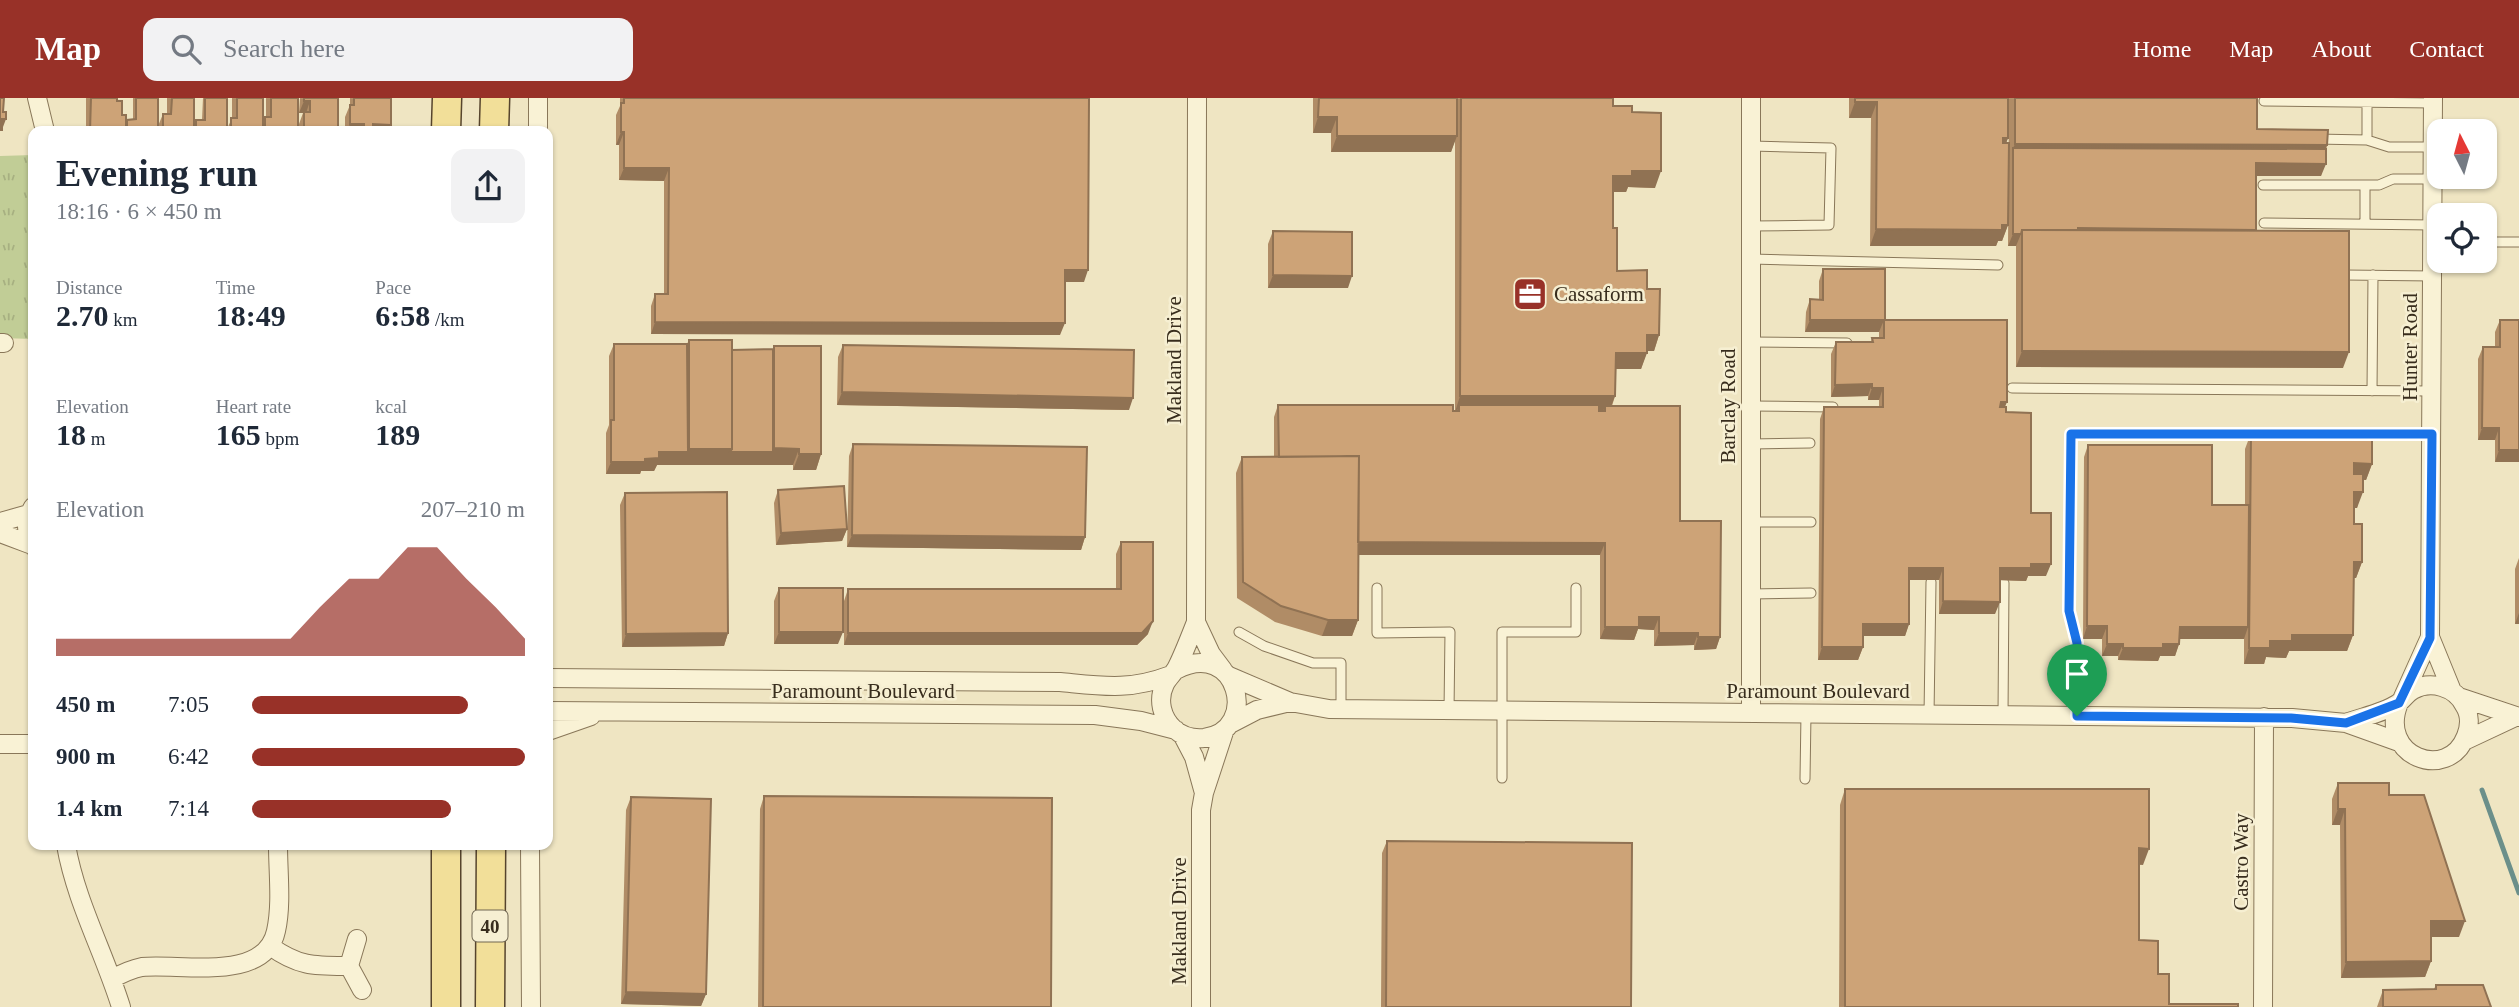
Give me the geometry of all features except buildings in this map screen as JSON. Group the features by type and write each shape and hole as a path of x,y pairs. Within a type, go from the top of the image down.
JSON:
{"main road":[{"path":"446,126 447,98"},
{"path":"494,126 495,98"},
{"name":"40","path":"446,850 446,1007"},
{"name":"40","path":"490,1007 491,850"}],"street":[{"path":"37,98 45,126"},
{"path":"538,98 538,126"},
{"name":"Makland Drive","path":"1173,672 1196,622 1197,98"},
{"name":"Barclay Road","path":"1751,98 1751,713"},
{"name":"Hunter Road","path":"2433,101 2433,119"},
{"name":"Hunter Road","path":"2401,700 2430,638 2433,273"},
{"path":"0,522 28,512"},
{"path":"0,533 28,543"},
{"name":"Makland Drive","path":"1196,622 1211,654 1226,673"},
{"name":"Hunter Road","path":"2430,638 2456,694"},
{"path":"1199,662 1212,664 1226,673 1236,688 1238,700 1236,713 1227,726 1204,738 1193,738 1179,732 1167,721 1161,697 1164,685 1173,672 1187,664 1199,662"},
{"name":"Paramount Boulevard","path":"553,678 1060,682 1102,687 1140,684 1173,672"},
{"name":"Paramount Boulevard","path":"1226,673 1290,702 1341,710 2264,718 2346,723 2399,742"},
{"path":"2456,694 2466,707 2469,718 2464,741 2456,751 2444,758 2431,760 2407,752 2399,742 2393,723 2401,700 2414,689 2427,685 2440,686 2517,717"},
{"name":"Paramount Boulevard","path":"2346,723 2401,700"},
{"name":"Paramount Boulevard","path":"1227,726 1257,710 1290,702"},
{"name":"Paramount Boulevard","path":"553,711 1095,715 1141,721 1179,732"},
{"path":"553,729 604,712"},
{"path":"2464,741 2517,717"},
{"name":"Castro Way","path":"2263,1007 2264,718"},
{"name":"Makland Drive","path":"1201,1007 1201,819 1204,793 1227,726"},
{"name":"Makland Drive","path":"1179,732 1194,757 1204,793"},
{"path":"0,744 28,744"},
{"path":"66,850 84,912 121,1007"},
{"path":"112,979 139,968 243,964 260,957 270,946 276,932 278,850"},
{"path":"530,850 531,1007"},
{"path":"357,939 349,966 362,990"},
{"path":"270,946 288,959 307,965 349,966"}],"lane":[{"path":"2264,101 2433,101"},
{"path":"2367,102 2367,140"},
{"path":"2303,139 2367,140 2389,147 2427,147"},
{"path":"1751,146 1830,148 1829,225 1751,226"},
{"path":"2263,185 2379,185 2393,180 2427,179"},
{"path":"2365,185 2365,224"},
{"path":"2264,223 2365,224 2427,235"},
{"path":"2497,242 2519,242"},
{"path":"1751,259 1998,265"},
{"path":"2345,275 2433,276"},
{"path":"2372,391 2373,275"},
{"path":"1751,342 1852,343"},
{"path":"2012,387 2433,391"},
{"path":"1751,406 1849,407"},
{"path":"2077,716 2077,643 2069,611 2071,434 2266,434"},
{"path":"2349,434 2432,434"},
{"path":"1751,444 1810,443"},
{"path":"1751,522 1811,522"},
{"path":"1929,715 1931,582"},
{"path":"2003,715 2004,583"},
{"path":"1377,588 1377,632 1450,632 1450,711"},
{"path":"1502,778 1502,632 1576,632 1576,588"},
{"path":"1751,594 1811,593"},
{"path":"1239,632 1264,646 1313,663 1341,663 1341,710"},
{"path":"1805,714 1805,779"}],"green space":[{"path":"28,155 28,339 0,338 0,156"}],"waterway":[{"path":"2482,790 2519,893"}],"place":[{"name":"Cassaform","path":"1530,294"}],"route":[{"path":"2071,434 2432,434 2430,638 2399,703 2346,723 2291,718 2077,716 2077,643 2069,611 2071,434"}]}
